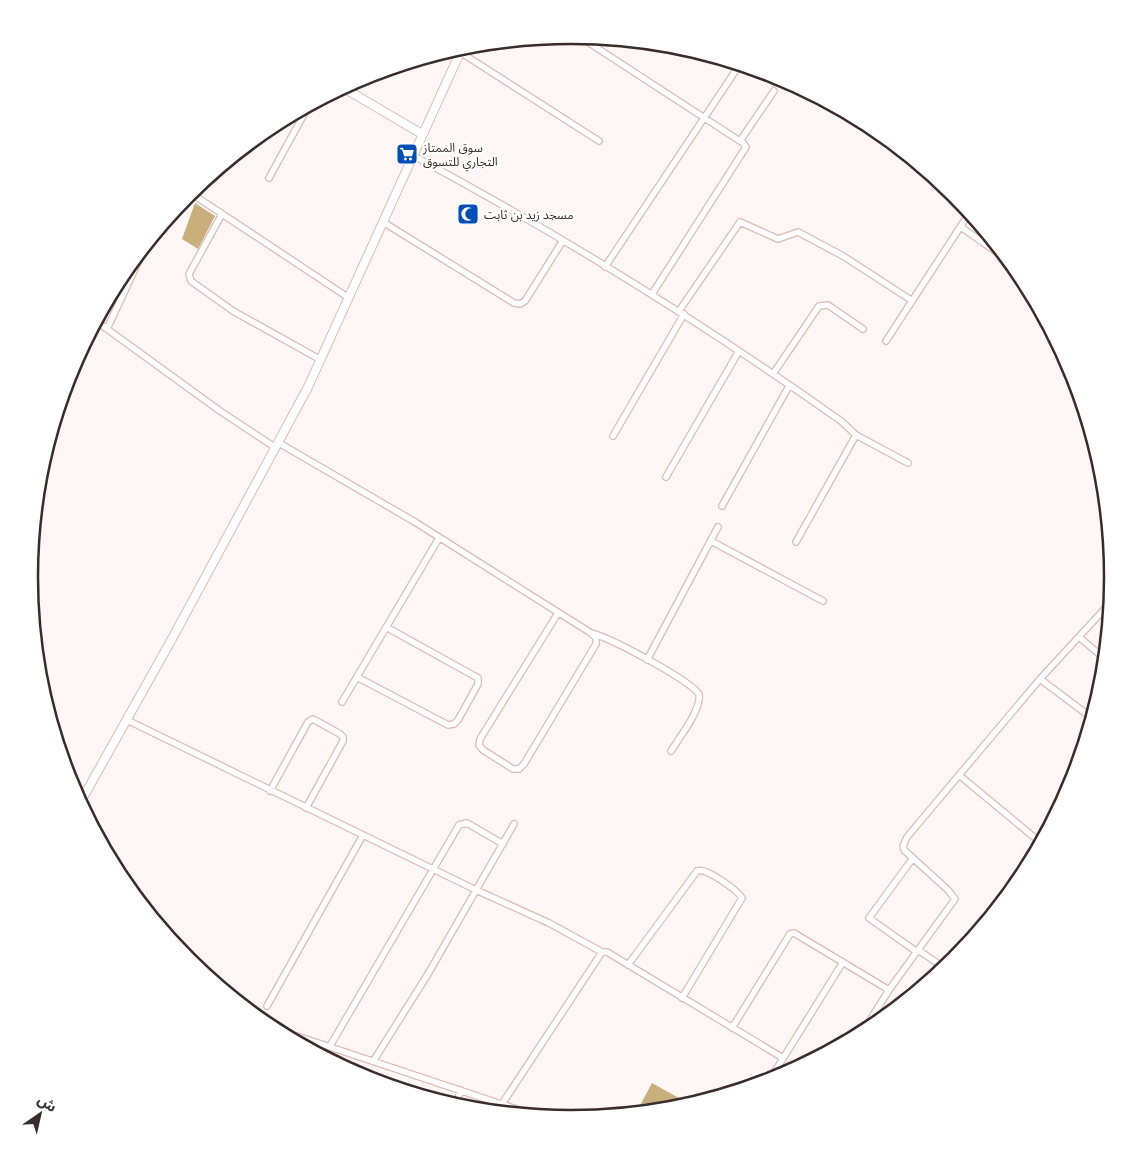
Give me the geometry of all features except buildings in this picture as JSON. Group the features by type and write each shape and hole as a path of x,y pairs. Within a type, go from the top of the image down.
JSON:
{"main road":[{"path":"85,795 128,720 278,446 321,360 458,56"},
{"path":"350,92 422,134"}],"street":[{"path":"592,45 740,141 746,147 745,152 652,294"},
{"path":"468,54 599,141"},
{"path":"605,267 703,118 737,71"},
{"path":"740,141 774,91"},
{"path":"268,178 303,116"},
{"path":"412,155 484,194 652,294 841,421 856,436 908,463"},
{"path":"197,197 349,298"},
{"path":"222,214 190,274 191,281 234,311 321,360"},
{"path":"886,341 911,300 966,219"},
{"path":"383,222 514,303 520,304 525,301 562,242"},
{"path":"613,436 682,313 740,222 778,239 798,232 843,256 911,300"},
{"path":"961,227 991,248"},
{"path":"107,329 133,272"},
{"path":"773,374 819,306 828,305 863,329"},
{"path":"101,325 278,446 439,538 592,633 612,639 699,694 699,703 694,714 671,751"},
{"path":"666,477 739,351"},
{"path":"722,506 789,386"},
{"path":"796,542 856,436"},
{"path":"647,660 718,527"},
{"path":"342,702 439,538"},
{"path":"711,541 823,601"},
{"path":"872,1017 889,990 955,899 903,848 906,837 1040,679 1103,611"},
{"path":"558,613 480,739 479,745 483,750 513,769 519,768 524,764 596,644 596,638 592,633"},
{"path":"357,677 448,725 454,724 458,720 478,684 478,678 386,628"},
{"path":"1079,637 1099,654"},
{"path":"1040,679 1086,714"},
{"path":"270,790 308,722 313,719 344,737 306,808"},
{"path":"128,720 476,890 549,923 602,952 607,952 783,1058"},
{"path":"959,775 1036,839"},
{"path":"330,1046 433,868 462,822 503,844"},
{"path":"374,1060 428,974 514,824"},
{"path":"267,1006 363,835"},
{"path":"913,858 869,918 938,964"},
{"path":"628,965 697,871 705,870 736,891 742,898 682,998"},
{"path":"732,1028 790,934 798,934 889,990"},
{"path":"502,1104 602,952"},
{"path":"776,1070 844,962"},
{"path":"300,1036 510,1107"},
{"path":"458,1098 461,1090"}],"shaded area":[{"path":"195,203 215,216 198,249 182,239"},
{"path":"652,1083 680,1099 675,1100 640,1106"}],"place":[{"name":"سوق الممتاز التجاري للتسوق","path":"407,154"},
{"name":"مسجد زيد بن ثابت","path":"468,214"}]}
